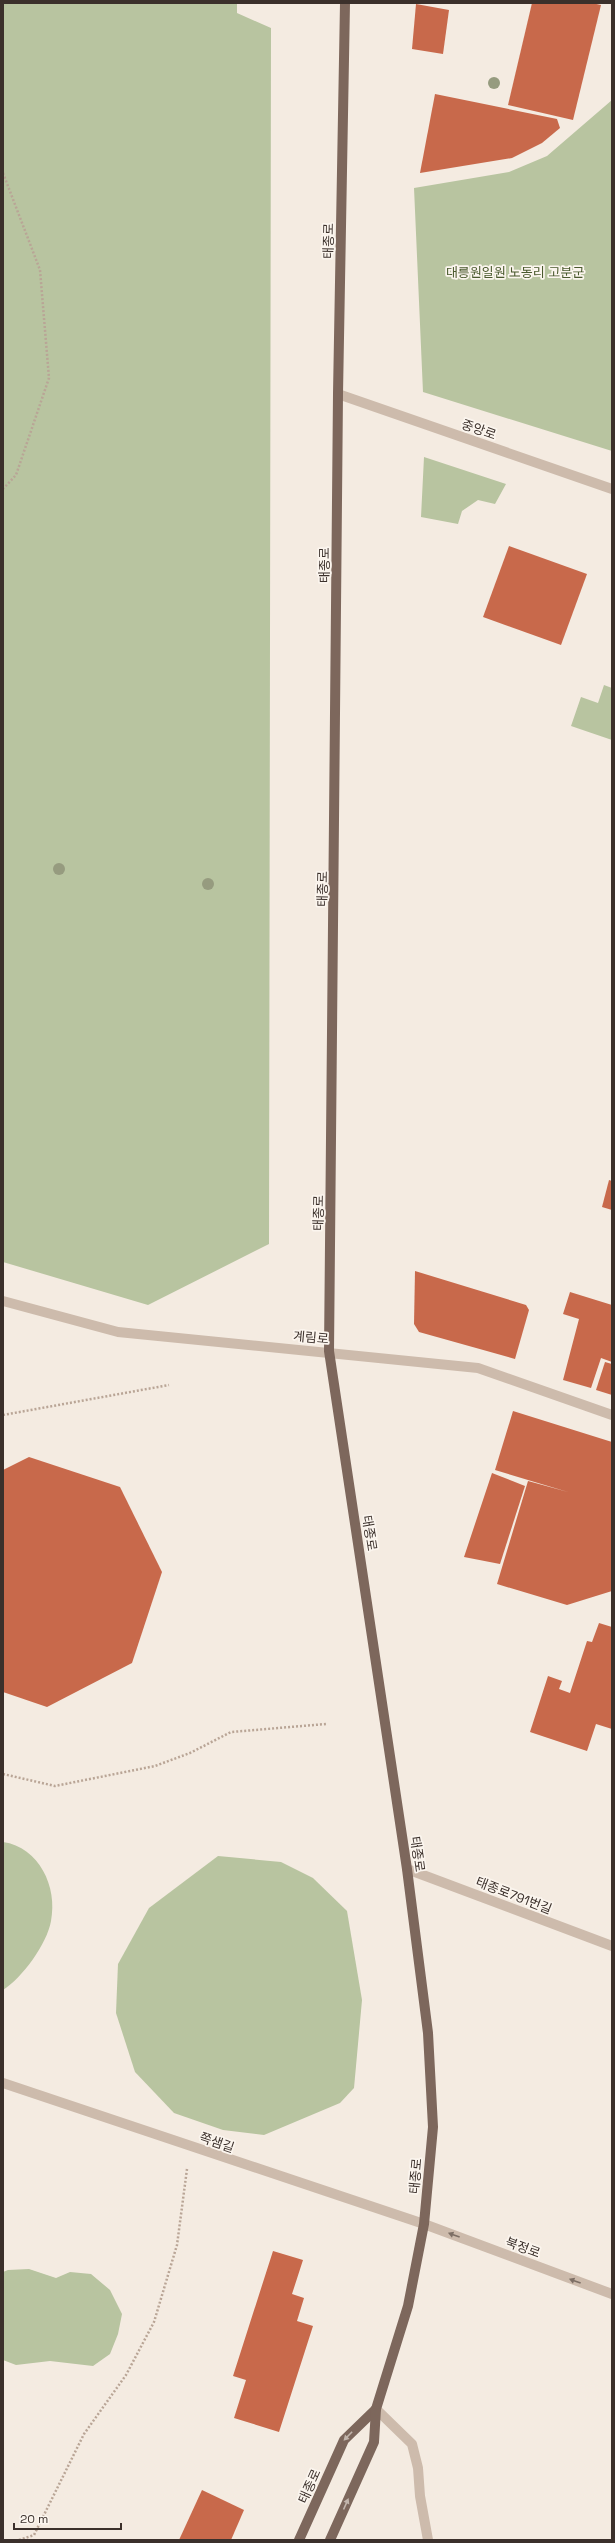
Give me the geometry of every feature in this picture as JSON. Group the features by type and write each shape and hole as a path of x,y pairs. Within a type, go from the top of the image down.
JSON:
{"main road":[{"name":"태종로","path":"330,2540 374,2442 376,2410 408,2306 424,2224 433,2127 428,2033 407,1869 329,1352 336,845 338,394 345,3"},
{"name":"태종로","path":"299,2540 344,2440 376,2410"}],"street":[{"name":"중앙로","path":"338,394 612,489"},
{"name":"계림로","path":"3,1301 118,1332 478,1368 612,1415"},
{"name":"태종로791번길","path":"407,1869 612,1946"},
{"name":"쪽샘길","path":"3,2083 190,2147 424,2224"},
{"name":"북정로","path":"424,2224 612,2294"},
{"path":"376,2410 412,2444 418,2468 420,2496 428,2540"}],"path":[{"path":"3,173 40,270 49,378 16,474 3,489"},
{"path":"3,1415 169,1385"},
{"path":"3,1774 55,1786 155,1766 190,1753 231,1732 326,1724"},
{"path":"19,2540 34,2535 84,2434 126,2376 154,2322 177,2245 190,2147"}],"green space":[{"path":"3,3 237,3 237,13 271,28 269,1244 148,1305 3,1262"},
{"name":"대릉원일원 노동리 고분군","path":"612,100 612,451 423,392 414,188 509,172 547,156"},
{"path":"424,457 506,484 495,504 478,500 462,511 458,524 421,517"},
{"path":"604,685 612,688 612,740 571,726 581,697 598,703"},
{"path":"3,1842 16,1845 36,1860 48,1882 52,1895 52,1908 49,1930 39,1950 33,1960 18,1977 3,1990"},
{"path":"218,1856 281,1862 313,1878 347,1911 362,2000 354,2088 340,2103 264,2135 223,2130 174,2113 135,2072 116,2013 118,1964 149,1908"},
{"path":"29,2269 56,2278 70,2272 91,2274 110,2290 122,2314 118,2334 110,2354 93,2366 50,2361 16,2365 3,2360 3,2272 8,2270"}],"building":[{"path":"532,3 592,3 601,5 573,120 508,105"},
{"path":"416,4 449,10 443,54 412,49"},
{"path":"435,94 557,119 560,128 542,143 512,158 420,173"},
{"path":"509,546 587,574 561,645 483,617"},
{"path":"609,1180 612,1181 612,1210 602,1207"},
{"path":"415,1271 526,1305 529,1310 515,1359 419,1332 414,1324"},
{"path":"570,1292 612,1305 612,1362 601,1358 591,1388 563,1380 579,1319 563,1314"},
{"path":"605,1362 612,1364 612,1395 596,1390"},
{"path":"513,1411 612,1442 612,1591 567,1605 497,1584 528,1481 568,1492 495,1470"},
{"path":"29,1457 120,1487 162,1572 132,1663 47,1707 3,1692 3,1470"},
{"path":"492,1473 525,1486 500,1564 464,1557"},
{"path":"599,1623 612,1627 612,1729 596,1724 587,1751 530,1732 548,1676 562,1681 559,1689 570,1693 587,1641 592,1642"},
{"path":"273,2251 303,2260 292,2294 304,2298 297,2321 313,2326 279,2432 234,2418 246,2380 233,2376"},
{"path":"202,2490 244,2510 231,2540 179,2540"}]}
